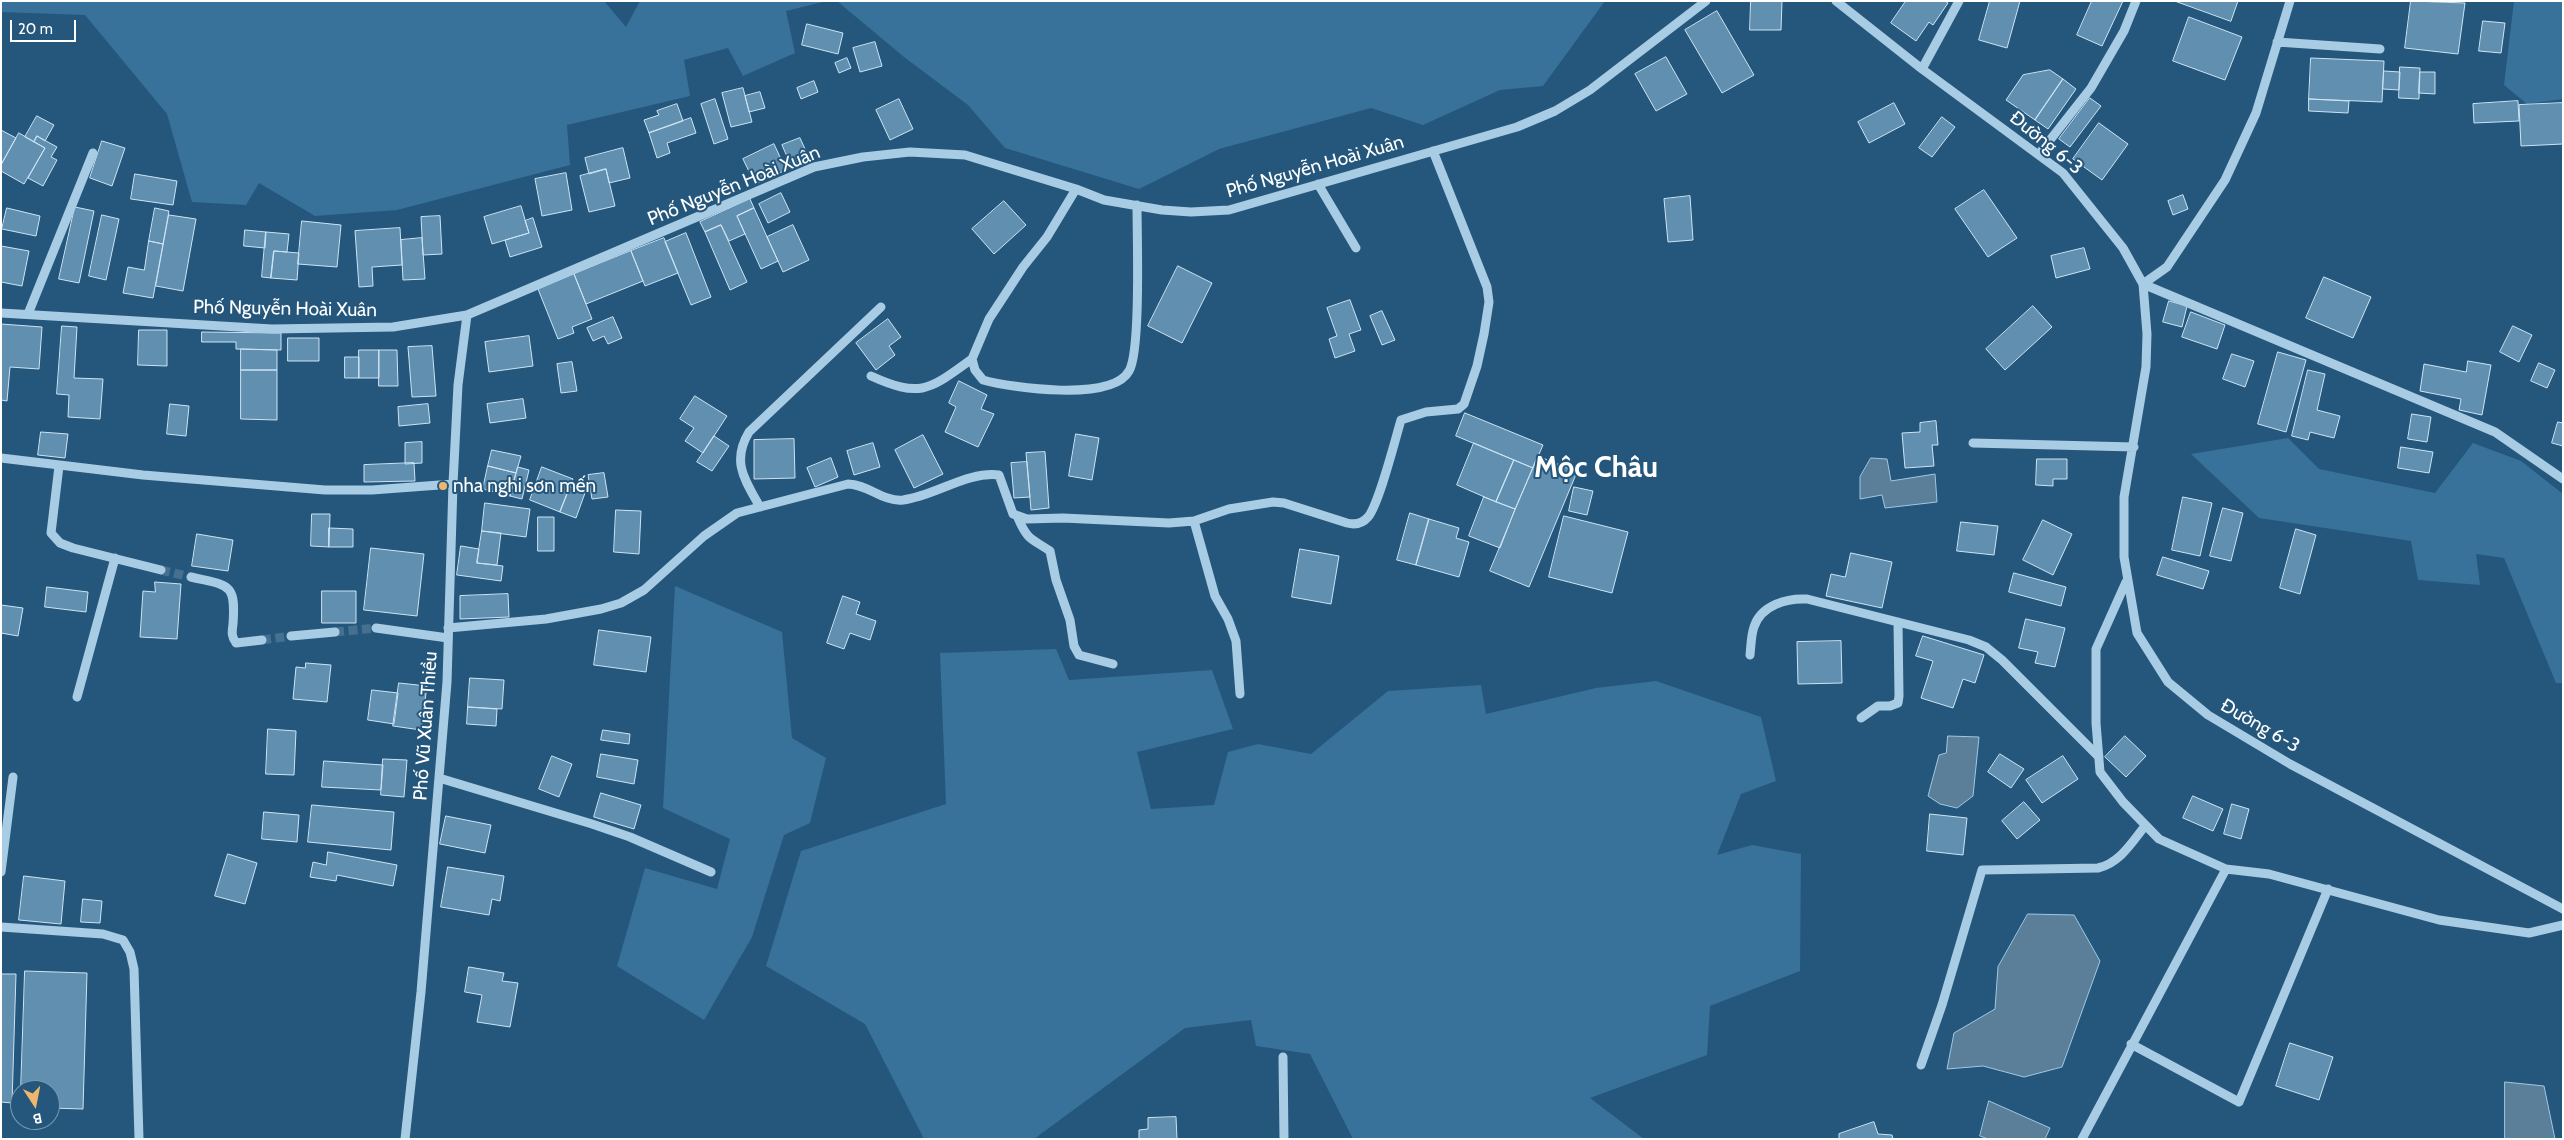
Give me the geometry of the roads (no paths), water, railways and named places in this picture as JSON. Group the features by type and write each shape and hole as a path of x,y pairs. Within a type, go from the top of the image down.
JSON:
{"street":[{"name":"Phố Nguyễn Hoài Xuân","path":"1,313 272,329 393,327 467,315 814,167 863,157 910,152 965,155 1076,189 1104,200 1162,210 1191,212 1229,210 1517,127 1555,111 1590,90 1706,1"},
{"name":"Đường 6-3","path":"1836,1 1922,69 2063,173 2089,202 2123,248 2142,284 2147,334 2146,367 2124,497 2124,558 2137,633 2168,682 2208,715 2290,764 2563,909"},
{"path":"1922,69 1959,1"},
{"path":"2039,154 2091,88 2124,31 2136,1"},
{"path":"2142,284 2167,267 2225,180 2256,113 2290,1"},
{"path":"2277,42 2380,49"},
{"path":"1018,518 1169,523 1194,521 1229,509 1273,502 1284,503 1347,523 1355,524 1369,516 1376,502 1401,420 1426,412 1458,409 1464,404 1477,366 1489,302 1487,287 1433,151"},
{"path":"28,314 93,154"},
{"path":"1318,184 1356,248"},
{"path":"871,376 895,387 919,390 943,380 972,359 989,319 1014,281 1047,237 1076,189"},
{"path":"972,359 975,370 983,380 1030,388 1072,390 1103,387 1120,381 1128,373 1132,364 1136,332 1137,205"},
{"path":"2142,284 2495,432 2563,479"},
{"path":"760,507 746,482 740,462 741,450 749,432 881,307"},
{"name":"Phố Vũ Xuân Thiều","path":"405,1139 421,992 447,682 452,484 458,385 467,315"},
{"path":"1973,443 2134,444"},
{"path":"1,458 59,466 325,490 372,490 452,484"},
{"path":"59,466 51,533 53,538 73,548 161,570"},
{"path":"448,628 546,618 601,609 621,603 644,590 704,536 737,513 848,484 856,484 885,497 900,500 925,495 972,478 994,474 999,475 1009,507 1018,518 1025,534 1032,541 1050,551 1056,580 1070,620 1074,646 1079,655 1113,664"},
{"path":"1194,521 1215,596 1228,619 1236,641 1240,694"},
{"path":"77,697 115,558"},
{"path":"191,577 227,587 232,591 235,598 232,637 236,643 262,640"},
{"path":"2127,580 2096,649 2100,772 2158,839 2226,869 2269,874 2439,920 2529,933 2563,925"},
{"path":"1750,655 1754,627 1759,616 1770,607 1795,598 1807,599 1969,640 1986,647 2002,660 2099,757"},
{"path":"1861,718 1878,706 1890,706 1898,703 1898,622"},
{"path":"376,628 448,638"},
{"path":"291,636 335,632"},
{"path":"1,872 13,777"},
{"path":"439,778 630,837 711,872"},
{"path":"1922,1066 1982,870 2098,868 2109,866 2145,826"},
{"path":"2082,1139 2226,869"},
{"path":"2131,1044 2238,1102 2328,889"},
{"path":"1,927 103,934 123,940 130,952 134,969 140,1139"},
{"path":"1283,1057 1284,1139"}],"tunnel":[{"path":"161,570 191,577"},
{"path":"335,632 376,628"},
{"path":"262,640 291,636"}],"place":[{"name":"nha nghi sơn mến","path":"443,486"}],"district":[{"name":"Mộc Châu","path":"1596,468"}]}
